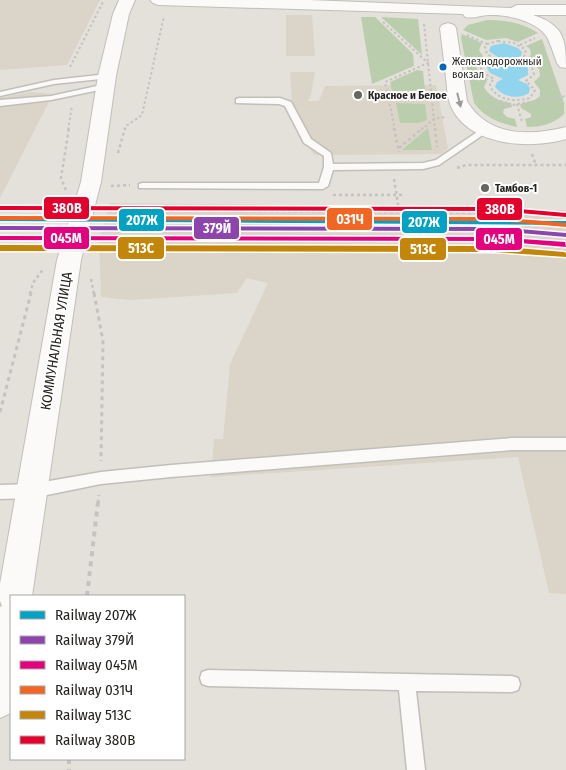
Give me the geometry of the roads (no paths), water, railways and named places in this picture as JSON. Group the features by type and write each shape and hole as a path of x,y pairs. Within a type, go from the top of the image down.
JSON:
{"main road":[{"name":"КОММУНАЛЬНАЯ УЛИЦА","path":"15,595 69,260 91,182 106,81 121,14 127,0"},
{"path":"158,0 377,8 428,14 487,5 560,10 549,29"},
{"path":"448,28 456,20 487,5"},
{"path":"504,5 537,21 554,33 566,63"},
{"path":"428,14 448,28 458,101 465,114 478,126 501,136 526,139 552,139 566,133"},
{"path":"0,699 10,627"}],"lane":[{"path":"0,94 76,79 106,81"},
{"path":"0,103 51,98 106,81"},
{"path":"142,186 322,186 329,167 328,155 307,141 288,104 280,101 239,101"},
{"path":"329,167 423,166 439,162 486,130"},
{"path":"0,492 32,491 101,478 512,444 566,444"},
{"path":"208,678 512,684"},
{"path":"407,682 416,770"}],"water":[{"path":"504,43 518,48 522,52 521,56 514,59 528,68 528,75 518,80 527,84 530,88 529,93 525,95 516,97 502,93 495,87 497,82 503,79 490,73 487,68 489,63 499,58 489,51 491,46"}],"railway":[{"path":"23,237 123,237"}],"rail line":[{"name":"380В","path":"0,208 495,209 566,215"},
{"name":"031Ч","path":"0,218 495,219 566,225"},
{"name":"207Ж","path":"0,219 566,223"},
{"name":"379Й","path":"0,228 495,229 566,235"},
{"name":"045М","path":"0,238 495,239 565,245"},
{"name":"513С","path":"0,248 494,249 564,255"}],"place":[{"name":"Железнодорожный вокзал","path":"443,67"},
{"name":"Красное и Белое","path":"358,95"},
{"name":"Тамбов-1","path":"485,188"}]}
